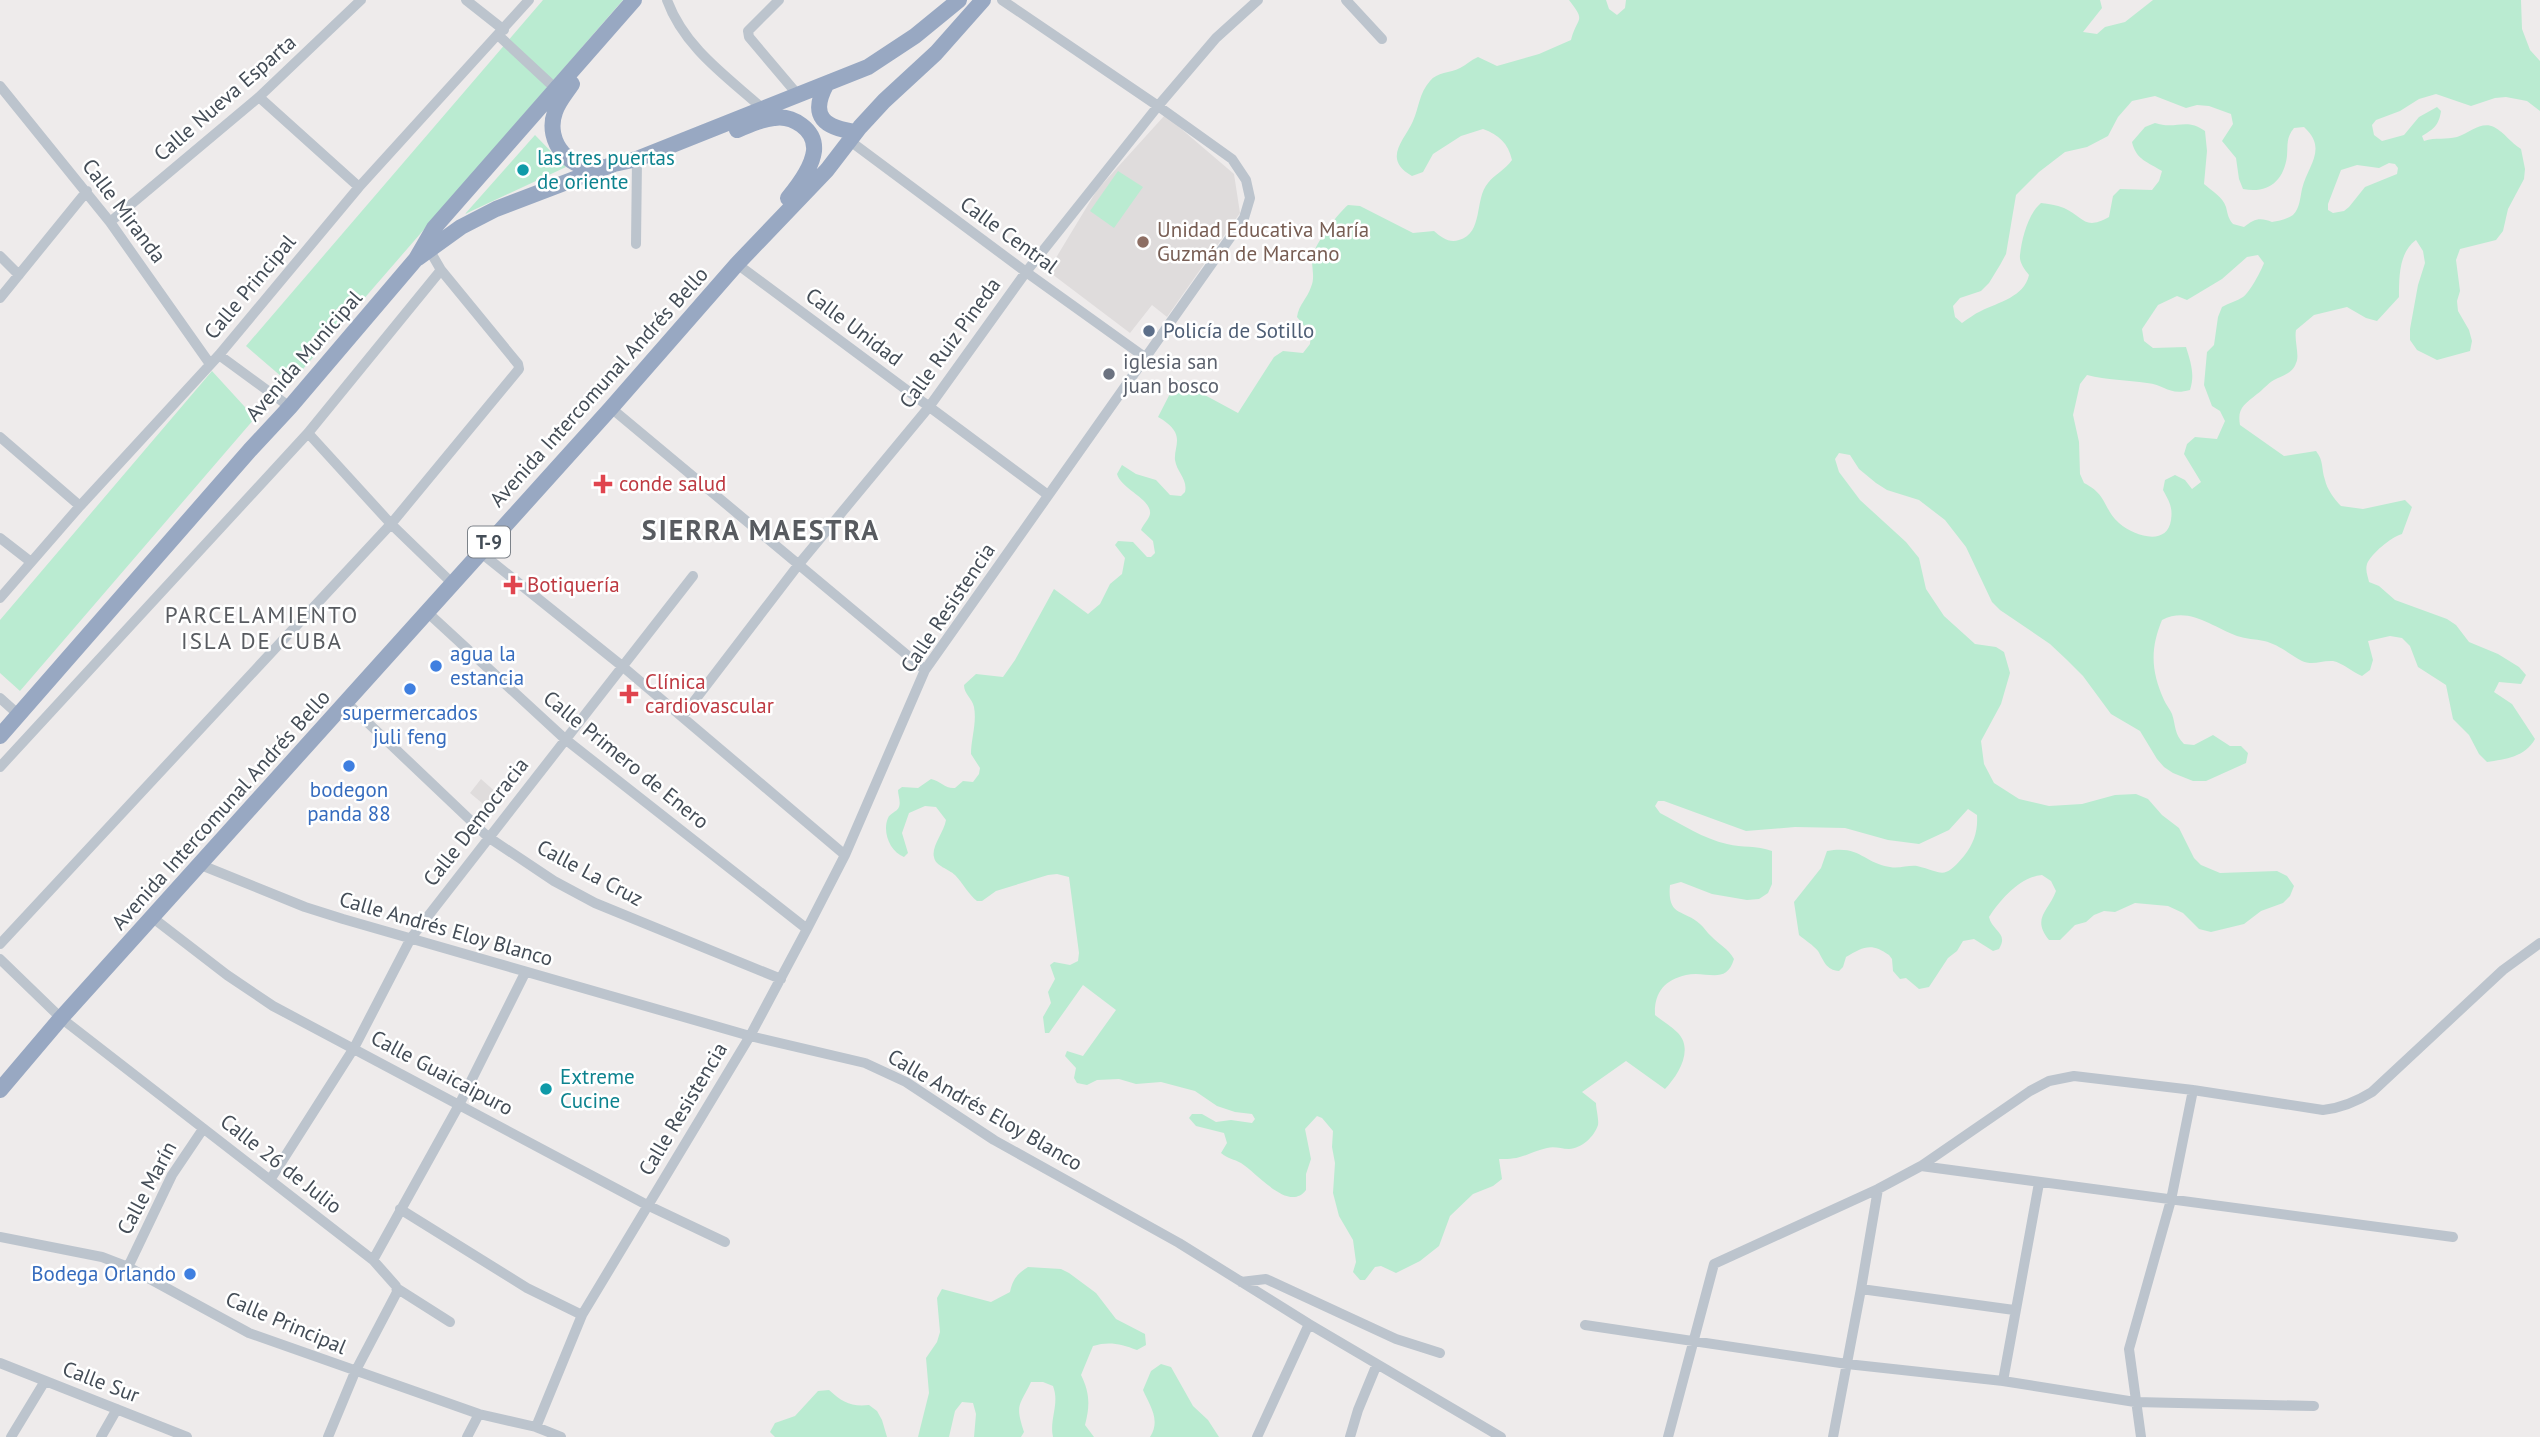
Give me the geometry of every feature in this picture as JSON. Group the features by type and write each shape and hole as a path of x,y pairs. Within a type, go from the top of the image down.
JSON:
{"highway":[{"name":"Avenida Municipal","path":"0,736 423,255 434,228 634,0"},
{"name":"T-9","path":"646,0 561,100 553,120 554,140 559,151 573,163 594,169 637,159 826,85 891,54 959,0"},
{"name":"Avenida Intercomunal Andrés Bello","path":"0,1090 61,1018 611,408 737,264 827,170 884,101 936,53 983,0"},
{"path":"826,85 819,106 822,118 836,130 853,136"},
{"name":"T-9","path":"702,134 726,135 774,118 789,118 800,122 813,142 814,151 803,177 737,264"},
{"name":"T-9","path":"423,255 461,227 496,209 614,164"}],"street":[{"name":"Calle Nueva Esparta","path":"110,222 259,97 362,0"},
{"path":"467,0 556,89"},
{"name":"Calle Principal","path":"0,598 80,506 219,355 359,187 529,0"},
{"path":"667,0 681,30 693,46 762,108"},
{"path":"779,0 748,30 748,37 798,95"},
{"name":"Calle Resistencia","path":"536,1427 582,1315 750,1036 807,929 845,855 925,670 1244,218 1250,198 1246,180 1232,159 1002,0"},
{"name":"Calle Ruiz Pineda","path":"682,717 800,564 929,407 1026,272 1158,106 1216,38 1258,0"},
{"path":"1346,0 1381,39"},
{"name":"Calle Miranda","path":"2,94 87,191 210,364"},
{"path":"259,97 359,187"},
{"name":"Calle Central","path":"853,136 1026,272 1146,358"},
{"path":"636,244 637,159"},
{"path":"0,298 87,191"},
{"path":"0,944 391,524 519,369 518,364 441,270 423,255"},
{"path":"0,256 19,275"},
{"name":"Calle Unidad","path":"737,264 1048,495"},
{"path":"0,768 308,433 441,270"},
{"path":"219,355 290,407"},
{"path":"611,408 925,670"},
{"path":"308,433 391,524 452,583"},
{"path":"0,437 80,506"},
{"path":"0,538 31,562"},
{"path":"480,552 622,666 845,855"},
{"name":"Calle Democracia","path":"270,1181 354,1048 411,938 693,576"},
{"name":"Calle Primero de Enero","path":"427,612 565,739 807,929"},
{"path":"0,698 19,715"},
{"name":"Calle La Cruz","path":"346,702 488,836 554,881 595,903 781,979"},
{"name":"Calle Andrés Eloy Blanco","path":"201,865 305,907 525,973 750,1036 865,1063 906,1082 994,1140 1178,1243 1501,1437"},
{"name":"Calle Guaicaipuro","path":"153,918 227,975 273,1006 648,1205 725,1242"},
{"path":"1668,1437 1714,1264 1878,1189 1921,1166 2029,1091 2049,1082 2074,1076 2193,1090 2323,1110 2355,1103 2372,1092 2502,970 2540,943"},
{"name":"Calle 26 de Julio","path":"0,959 61,1018 373,1260 398,1289 450,1322"},
{"path":"373,1260 460,1105 525,973"},
{"path":"2141,1437 2129,1349 2171,1200 2193,1090"},
{"name":"Calle Marín","path":"128,1267 172,1175 203,1129"},
{"path":"1921,1166 2453,1237"},
{"path":"2003,1381 2039,1183"},
{"path":"1833,1437 1878,1189"},
{"path":"400,1209 527,1288 582,1315"},
{"name":"Calle Principal","path":"0,1237 102,1257 128,1267 249,1333 479,1414 536,1427 561,1437"},
{"path":"1241,1282 1266,1279 1396,1339 1440,1353"},
{"path":"328,1437 355,1372 398,1289"},
{"path":"1861,1289 2014,1310"},
{"path":"1257,1437 1309,1324"},
{"path":"1585,1325 1847,1364 2003,1381 2135,1402 2314,1406"},
{"name":"Calle Sur","path":"0,1363 186,1437"},
{"path":"1350,1437 1377,1364"},
{"path":"11,1437 44,1381"},
{"path":"101,1437 117,1409"},
{"path":"467,1437 479,1414"}],"shaded area":[{"name":"Unidad Educativa María Guzmán de Marcano","path":"1165,115 1234,174 1240,213 1167,317 1152,305 1130,333 1048,271 1097,190"},
{"path":"481,779 498,794 488,808 470,793"}],"green space":[{"path":"543,0 623,0 290,384 246,346"},
{"path":"1569,0 1606,0 1609,9 1617,15 1625,8 1626,0 2100,0 2102,8 2083,32 2097,34 2105,27 2125,22 2153,0 2521,0 2522,29 2530,50 2540,61 2540,111 2527,101 2506,97 2471,106 2436,94 2419,99 2400,111 2376,120 2372,125 2374,135 2382,141 2404,135 2419,117 2437,107 2441,111 2439,120 2433,129 2422,136 2424,141 2457,137 2485,125 2498,129 2521,149 2524,179 2508,209 2503,231 2496,240 2460,249 2456,260 2460,291 2458,311 2469,330 2472,341 2470,351 2437,360 2417,350 2410,340 2418,285 2425,263 2423,251 2416,240 2403,258 2399,297 2377,321 2347,307 2314,315 2296,330 2295,366 2287,374 2269,383 2245,404 2239,419 2240,425 2284,456 2316,451 2327,487 2341,506 2363,509 2405,500 2412,507 2402,534 2387,542 2369,560 2366,569 2369,582 2379,586 2395,600 2447,619 2456,625 2469,642 2498,654 2519,667 2526,675 2521,684 2499,682 2494,692 2512,704 2535,739 2520,753 2487,762 2479,754 2469,735 2453,719 2446,685 2418,667 2410,646 2402,638 2390,636 2368,641 2373,660 2370,670 2362,676 2337,662 2302,661 2269,642 2237,636 2200,619 2182,615 2162,620 2154,650 2154,670 2172,714 2178,737 2184,744 2194,745 2213,735 2230,746 2241,746 2248,753 2246,763 2206,781 2193,781 2173,773 2157,759 2140,731 2111,714 2083,676 2067,660 2050,644 1992,602 1966,547 1945,520 1919,500 1887,490 1859,469 1850,455 1839,453 1835,459 1839,472 1860,500 1906,542 1919,558 1926,589 1944,616 1975,644 1996,647 2004,652 2010,673 2001,704 1981,741 1984,764 1994,783 2019,799 2049,806 2082,804 2115,795 2136,794 2148,799 2162,815 2179,828 2194,858 2201,865 2220,873 2277,871 2287,876 2294,886 2290,896 2283,903 2261,911 2244,924 2211,932 2199,929 2183,913 2168,906 2135,903 2115,912 2104,911 2094,915 2086,922 2075,925 2060,940 2049,940 2041,920 2056,891 2051,881 2042,875 2034,877 2012,890 1989,917 2002,939 1999,949 1993,951 1974,939 1963,941 1929,987 1919,989 1906,978 1900,979 1893,971 1892,959 1877,948 1867,947 1857,951 1846,957 1839,971 1831,969 1816,949 1799,935 1794,902 1821,868 1827,851 1855,852 1890,867 1917,866 1947,872 1964,856 1975,837 1977,815 1968,809 1949,830 1919,844 1888,840 1845,828 1795,827 1746,831 1658,801 1655,806 1660,813 1701,835 1718,842 1772,851 1772,884 1768,893 1759,899 1747,900 1712,894 1681,882 1670,885 1674,907 1700,924 1734,959 1721,975 1693,974 1672,980 1662,989 1656,1000 1655,1015 1678,1033 1685,1047 1675,1077 1665,1089 1626,1061 1582,1092 1596,1103 1598,1120 1596,1129 1587,1141 1574,1148 1550,1147 1519,1157 1499,1159 1502,1179 1473,1194 1450,1216 1439,1246 1420,1261 1396,1273 1381,1266 1375,1267 1365,1280 1360,1280 1353,1272 1356,1262 1353,1240 1339,1216 1333,1193 1333,1131 1322,1118 1317,1116 1305,1129 1311,1159 1306,1174 1306,1190 1299,1196 1291,1197 1273,1189 1241,1163 1221,1153 1227,1143 1224,1133 1196,1126 1189,1118 1192,1114 1202,1114 1216,1122 1231,1120 1252,1123 1255,1119 1252,1114 1217,1106 1195,1091 1161,1082 1136,1084 1119,1079 1097,1080 1087,1085 1077,1083 1074,1078 1076,1068 1065,1056 1067,1051 1083,1056 1116,1010 1083,985 1049,1033 1045,1033 1043,1017 1051,1003 1048,992 1055,979 1050,965 1054,962 1070,965 1078,961 1069,877 1048,875 996,891 982,901 977,901 955,875 935,860 934,849 946,820 936,807 925,806 909,813 902,833 908,853 904,857 891,846 886,823 899,807 898,790 902,787 918,788 931,779 955,788 963,781 973,782 979,774 980,768 971,754 974,707 964,685 976,674 1003,677 1054,589 1088,614 1100,604 1110,584 1122,574 1125,558 1115,545 1118,541 1133,542 1147,557 1155,553 1153,541 1141,530 1150,514 1149,509 1117,474 1122,465 1136,474 1156,480 1170,495 1181,496 1185,492 1185,483 1175,460 1176,436 1170,425 1158,417 1177,380 1238,413 1274,357 1283,351 1303,353 1310,344 1311,334 1297,317 1312,284 1313,254 1326,231 1344,209 1348,205 1360,206 1413,233 1434,231 1443,238 1455,241 1467,236 1472,230 1484,190 1512,160 1502,140 1483,129 1461,136 1433,154 1423,172 1412,176 1398,163 1398,150 1413,121 1424,90 1436,76 1460,68 1478,57 1497,66 1539,54 1571,40 1579,16","holes":["2155,96 2186,108 2209,106 2231,114 2233,124 2222,141 2236,158 2243,189 2260,189 2278,179 2285,165 2290,135 2294,128 2304,127 2315,143 2315,150 2293,215 2275,222 2257,220 2244,227 2233,224 2222,200 2204,184 2207,151 2205,131 2186,124 2155,123 2145,127 2132,142 2140,157 2162,171 2152,190 2120,189 2113,196 2109,217 2094,223 2089,223 2064,208 2041,203 2029,220 2024,234 2020,260 2029,275 2022,289 1962,323 1955,317 1953,306 1960,298 1981,291 2000,265 2006,254 2016,195 2039,172 2065,152 2087,147 2108,136 2118,117 2132,101","2389,163 2398,168 2397,174 2365,187 2344,211 2333,213 2328,210 2341,170 2357,165 2379,168","2258,255 2264,263 2246,294 2222,307 2214,345 2207,352 2204,385 2212,406 2220,411 2225,421 2217,439 2195,437 2187,444 2184,454 2201,482 2192,489 2185,480 2175,475 2165,480 2163,490 2171,511 2168,528 2157,536 2133,532 2114,518 2101,497 2084,483 2080,474 2079,442 2073,415 2080,384 2087,375 2153,384 2177,392 2190,390 2192,374 2186,347 2153,348 2144,341 2142,329 2158,305 2177,296 2187,300 2222,279 2247,257"]},
{"path":"535,135 566,167 465,214"},
{"path":"1118,171 1143,187 1114,228 1090,211"},
{"path":"212,371 255,418 20,691 0,673 0,620"},
{"path":"1028,1267 1061,1269 1069,1273 1096,1293 1116,1319 1145,1334 1146,1345 1137,1350 1115,1344 1093,1346 1081,1375 1088,1400 1085,1425 1094,1437 1053,1437 1053,1386 1043,1382 1031,1382 1020,1406 1024,1432 1021,1437 974,1437 976,1414 973,1403 962,1402 955,1411 949,1437 918,1437 929,1393 926,1358 940,1332 937,1298 942,1289 991,1302 1010,1292 1016,1277"},
{"path":"1161,1364 1171,1367 1193,1406 1208,1420 1219,1437 1150,1437 1155,1425 1143,1390 1151,1371"},
{"path":"829,1390 847,1403 869,1405 877,1411 887,1437 775,1437 770,1432 775,1423 795,1416 818,1391"}],"place":[{"name":"las tres puertas de oriente","path":"523,170"},
{"name":"Unidad Educativa María Guzmán de Marcano","path":"1143,242"},
{"name":"Policía de Sotillo","path":"1149,331"},
{"name":"iglesia san juan bosco","path":"1109,374"},
{"name":"conde salud","path":"603,484"},
{"name":"Botiquería","path":"513,585"},
{"name":"agua la estancia","path":"436,666"},
{"name":"supermercados juli feng","path":"410,689"},
{"name":"Clínica cardiovascular","path":"629,694"},
{"name":"bodegon panda 88","path":"349,766"},
{"name":"Extreme Cucine","path":"546,1089"},
{"name":"Bodega Orlando","path":"190,1274"}],"district":[{"name":"SIERRA MAESTRA","path":"761,530"},
{"name":"PARCELAMIENTO ISLA DE CUBA","path":"262,628"}]}
